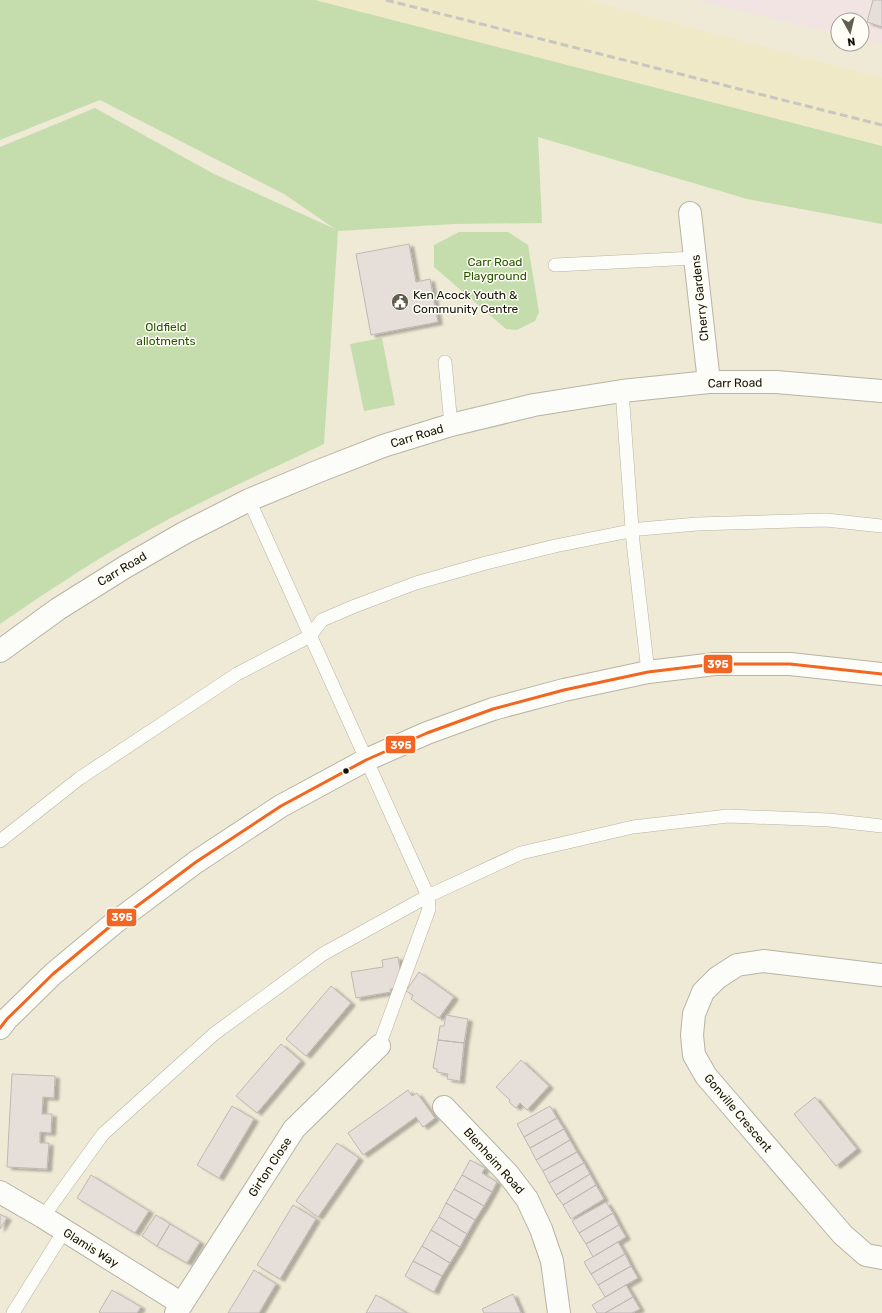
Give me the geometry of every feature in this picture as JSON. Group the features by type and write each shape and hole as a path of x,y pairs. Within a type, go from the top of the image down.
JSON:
{"street":[{"name":"Cherry Gardens","path":"690,213 709,382"},
{"name":"Carr Road","path":"0,651 58,609 125,566 184,533 249,500 320,470 383,446 451,425 534,405 622,391 709,382 776,382 882,391"},
{"path":"0,1028 8,1018 53,974 114,924 196,862 281,806 366,760 427,733 494,709 564,690 648,672 715,664 790,664 882,674"},
{"name":"Gonville Crescent","path":"882,975 763,961 737,965 717,978 703,992 694,1014 692,1035 694,1055 711,1082 843,1235 866,1255 882,1258"},
{"name":"Girton Close","path":"179,1309 294,1129 379,1046"},
{"name":"Blenheim Road","path":"444,1107 508,1174 527,1199 541,1229 552,1261 559,1313"},
{"name":"Glamis Way","path":"0,1192 43,1217 179,1309"}],"lane":[{"path":"555,266 695,258"},
{"path":"445,362 451,425"},
{"path":"622,391 632,531 648,672"},
{"path":"249,500 428,896 429,909 379,1046"},
{"path":"0,841 80,778 237,674 310,636 322,620 416,583 486,563 555,546 640,529 697,524 826,520 882,526"},
{"path":"43,1217 103,1134 214,1034 323,954 428,896 521,853 633,827 728,816 829,820 882,826"},
{"path":"13,1313 64,1231"}],"shaded area":[{"path":"315,0 587,0 882,78 882,146"},
{"path":"696,0 882,0 882,44 870,42 870,12 830,12 830,32"}],"green space":[{"name":"Oldfield allotments","path":"0,0 315,0 882,146 882,224 747,199 538,137 542,223 454,224 338,231 324,444 212,497 147,531 72,576 0,624 0,147 95,108 214,174 335,229 284,194 100,100 0,140"},
{"name":"Carr Road Playground","path":"459,232 508,232 528,245 539,312 535,321 517,330 506,329 434,267 434,245"},
{"path":"382,338 395,405 364,411 350,344"}],"building":[{"path":"873,0 882,0 882,27 870,23 870,12"},
{"name":"Ken Acock Youth & Community Centre","path":"409,244 416,282 430,279 438,322 371,335 356,254"},
{"path":"398,957 401,975 396,988 390,989 391,992 356,998 351,972 383,967 382,960"},
{"path":"419,972 454,997 439,1018 411,999 413,995 406,991"},
{"path":"331,986 351,1003 306,1056 286,1039"},
{"path":"446,1015 468,1019 464,1043 438,1040 440,1026 444,1026"},
{"path":"438,1040 464,1043 460,1081 447,1079 448,1074 437,1072 437,1069 433,1068"},
{"path":"281,1044 301,1061 257,1113 236,1096"},
{"path":"521,1060 549,1086 527,1110 520,1103 516,1108 496,1087"},
{"path":"12,1074 55,1076 54,1098 43,1097 42,1114 52,1114 51,1133 40,1132 40,1143 49,1143 47,1169 7,1167"},
{"path":"408,1090 412,1096 417,1093 435,1118 423,1127 416,1117 363,1155 348,1133"},
{"path":"815,1097 857,1149 836,1166 794,1114"},
{"path":"232,1106 254,1119 219,1178 197,1165"},
{"path":"550,1106 557,1118 524,1137 517,1124"},
{"path":"557,1118 564,1129 530,1148 524,1137"},
{"path":"564,1129 570,1140 536,1160 530,1148"},
{"path":"570,1140 577,1152 543,1171 536,1160"},
{"path":"337,1143 359,1158 318,1217 296,1201"},
{"path":"577,1152 584,1163 549,1183 543,1171"},
{"path":"470,1160 485,1168 482,1173 497,1182 492,1192 462,1175"},
{"path":"584,1163 590,1174 556,1195 549,1183"},
{"path":"590,1174 596,1185 563,1205 556,1195"},
{"path":"91,1175 149,1211 135,1233 77,1198"},
{"path":"462,1175 492,1192 484,1206 454,1189"},
{"path":"596,1185 604,1199 571,1219 563,1205"},
{"path":"454,1189 484,1206 475,1220 446,1203"},
{"path":"606,1202 613,1213 579,1233 572,1221"},
{"path":"446,1203 475,1220 467,1234 439,1217"},
{"path":"293,1205 316,1219 280,1279 257,1265"},
{"path":"613,1213 619,1225 586,1244 579,1233"},
{"path":"0,1214 7,1218 0,1229"},
{"path":"156,1215 170,1224 157,1246 142,1236"},
{"path":"439,1217 467,1234 460,1247 431,1230"},
{"path":"170,1224 200,1242 187,1263 157,1246"},
{"path":"619,1225 626,1237 593,1257 586,1244"},
{"path":"431,1230 460,1247 450,1263 422,1246"},
{"path":"618,1242 625,1254 591,1274 584,1262"},
{"path":"422,1246 450,1263 442,1276 413,1261"},
{"path":"625,1254 631,1266 598,1285 591,1274"},
{"path":"413,1261 442,1276 434,1292 405,1276"},
{"path":"631,1266 638,1278 605,1297 598,1285"},
{"path":"254,1270 276,1284 259,1313 228,1313"},
{"path":"626,1285 633,1297 605,1313 597,1313 592,1305"},
{"path":"112,1290 141,1307 137,1313 99,1312"},
{"path":"513,1294 521,1313 484,1313 482,1309"},
{"path":"376,1295 407,1313 366,1313"},
{"path":"633,1297 640,1309 632,1313 605,1313"}],"railway":[{"path":"386,0 882,125"}],"transit line":[{"name":"395","path":"0,1028 7,1019 53,974 113,924 196,862 281,806 366,760 427,733 493,709 564,690 648,672 715,664 790,664 882,674"}],"place":[{"name":"Ken Acock Youth & Community Centre","path":"400,302"}]}
